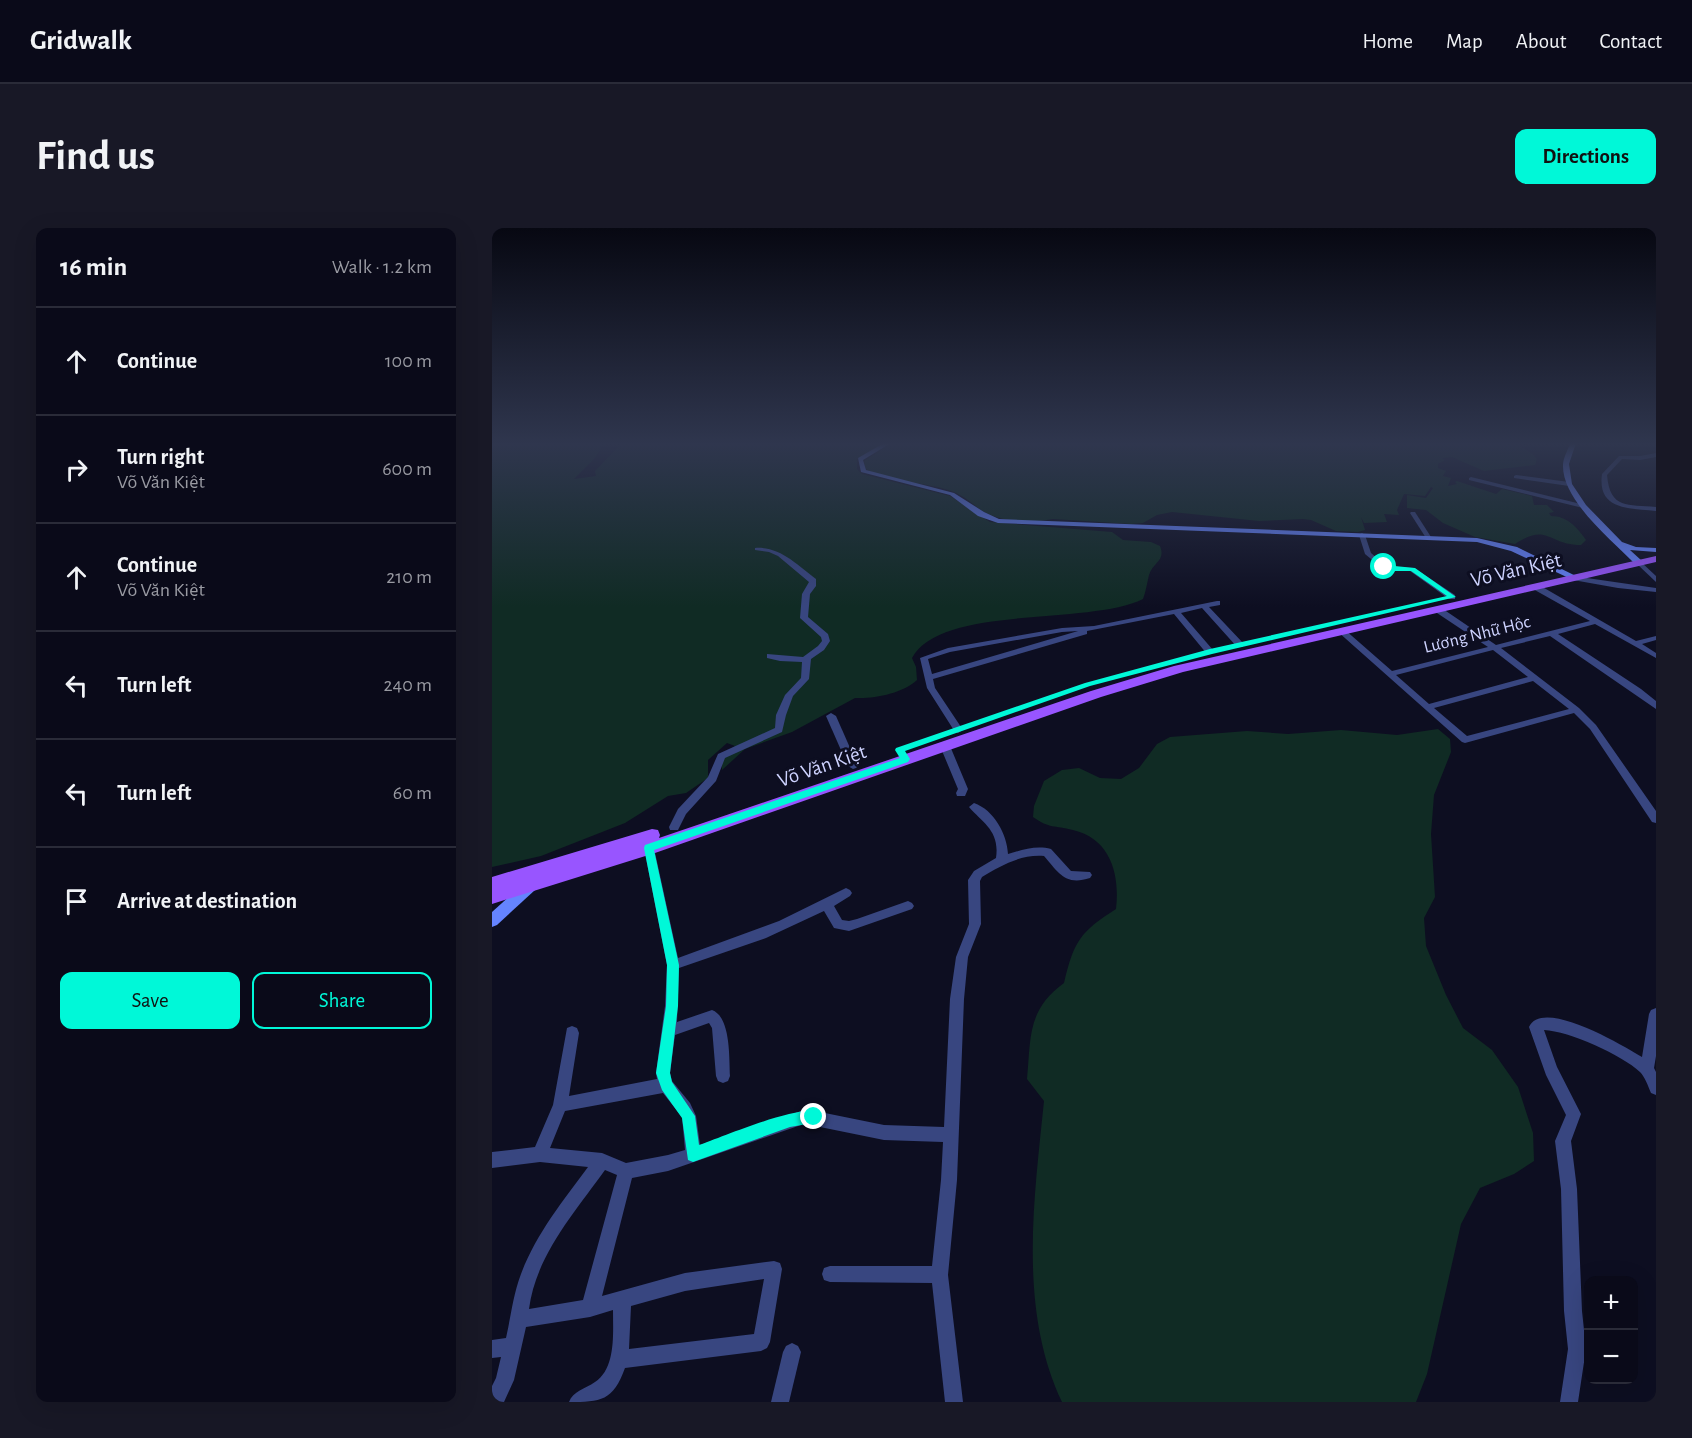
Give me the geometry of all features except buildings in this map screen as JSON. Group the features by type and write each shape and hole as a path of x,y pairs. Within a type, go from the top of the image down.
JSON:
{"main road":[{"name":"Võ Văn Kiệt","path":"492,896 531,879 674,827 853,766 945,746 1092,689 1576,578 1636,560 1656,551"},
{"name":"Võ Văn Kiệt","path":"492,884 531,879 649,848 902,755 958,730 1210,652 1562,572 1656,559"}],"street":[{"path":"957,498 981,514 998,521 1477,540 1505,546 1576,578 1656,590"},
{"path":"1549,498 1583,506"},
{"path":"1578,498 1583,506 1656,580"},
{"path":"1611,498 1618,505 1627,508 1656,509"},
{"path":"1413,513 1428,537"},
{"path":"1362,535 1368,554 1384,567 1412,569 1452,597"},
{"path":"1622,544 1635,549 1656,551"},
{"path":"758,549 778,554 813,581 806,594 804,618 826,638 821,648 806,660 780,659 770,656"},
{"path":"1536,587 1656,656"},
{"path":"958,730 932,688 924,658 948,650 1062,630 1094,628 1217,603"},
{"path":"1203,605 1240,645"},
{"path":"1437,609 1495,648 1576,710 1593,727 1653,808 1656,819"},
{"path":"1175,611 1210,652"},
{"path":"1551,633 1595,622"},
{"path":"929,678 1068,638 1094,628"},
{"path":"1341,632 1465,740 1576,710"},
{"name":"Lương Nhữ Hộc","path":"1391,675 1551,633 1638,691 1656,706"},
{"path":"1634,644 1656,638"},
{"path":"674,827 682,812 712,779 721,756 779,730 786,701 805,679 806,660"},
{"path":"1428,707 1535,678"},
{"path":"831,716 853,766"},
{"path":"945,746 963,789 962,793"},
{"path":"974,807 980,811 997,833 1002,849 1001,860"},
{"path":"649,848 673,965 669,1031 663,1073 666,1085 689,1116 693,1155"},
{"path":"954,1402 940,1275 951,1134 957,999 962,957 975,924 974,880 978,874 1001,860 1042,851 1047,852 1066,876 1086,875"},
{"path":"492,921 531,879"},
{"path":"673,965 736,945 827,905 846,893"},
{"path":"827,905 838,924 849,926 908,906"},
{"path":"1647,1068 1656,1014"},
{"path":"669,1031 712,1016 719,1026 723,1076"},
{"path":"1569,1402 1577,1349 1573,1311 1569,1189 1563,1141 1574,1114 1551,1070 1536,1027 1539,1024 1553,1024 1576,1031 1622,1051 1647,1068 1656,1088"},
{"path":"540,1154 560,1105 572,1034"},
{"path":"560,1105 666,1085"},
{"path":"492,1160 540,1154 602,1161 626,1171 668,1163 801,1118 823,1118 857,1128 895,1134 951,1134"},
{"path":"494,1402 502,1390 519,1319 522,1290 533,1265 602,1161"},
{"path":"590,1308 626,1171"},
{"path":"519,1319 590,1308 685,1282 774,1269 761,1342 618,1360"},
{"path":"830,1274 940,1275"},
{"path":"578,1402 609,1383 618,1360 622,1300"},
{"path":"492,1349 511,1347"},
{"path":"780,1402 792,1352"}],"green space":[{"path":"492,498 953,498 990,522 1112,532 1123,540 1151,542 1160,546 1161,555 1149,575 1143,599 1119,607 1018,618 953,630 928,641 912,658 916,667 917,680 911,685 897,692 880,696 855,698 792,732 745,749 722,770 724,756 735,746 727,743 708,760 708,778 686,793 668,796 625,823 541,856 492,867"},
{"path":"965,498 1402,498 1397,510 1399,515 1384,514 1387,522 1364,523 1361,517 1365,530 1358,532 1336,531 1303,519 1259,521 1172,512 1157,515 1143,523 1131,524 1053,519 1007,520 981,510"},
{"path":"1407,498 1532,498 1534,505 1547,505 1554,512 1549,513 1551,516 1557,516 1571,523 1586,540 1581,545 1570,544 1548,536 1535,535 1515,544 1475,537 1443,523 1426,510 1407,508"},
{"path":"1438,729 1450,739 1451,752 1434,795 1431,834 1435,897 1424,918 1426,946 1446,995 1463,1028 1492,1050 1518,1087 1533,1133 1534,1161 1514,1174 1480,1188 1461,1224 1427,1374 1416,1402 1062,1402 1048,1366 1039,1330 1034,1292 1034,1215 1044,1101 1027,1079 1029,1050 1037,1014 1043,1003 1064,983 1075,947 1086,931 1116,909 1117,896 1114,871 1110,860 1096,841 1073,830 1048,825 1033,817 1034,806 1044,781 1062,770 1079,768 1100,778 1121,779 1139,768 1157,744 1170,737 1247,731 1288,734 1341,730 1397,735"}],"route":[{"path":"814,1117 790,1120 693,1155 689,1116 664,1081 664,1057 672,1006 673,965 649,848 905,759 899,750 1088,685 1210,652 1452,597 1412,569 1395,570 1384,567"}]}
